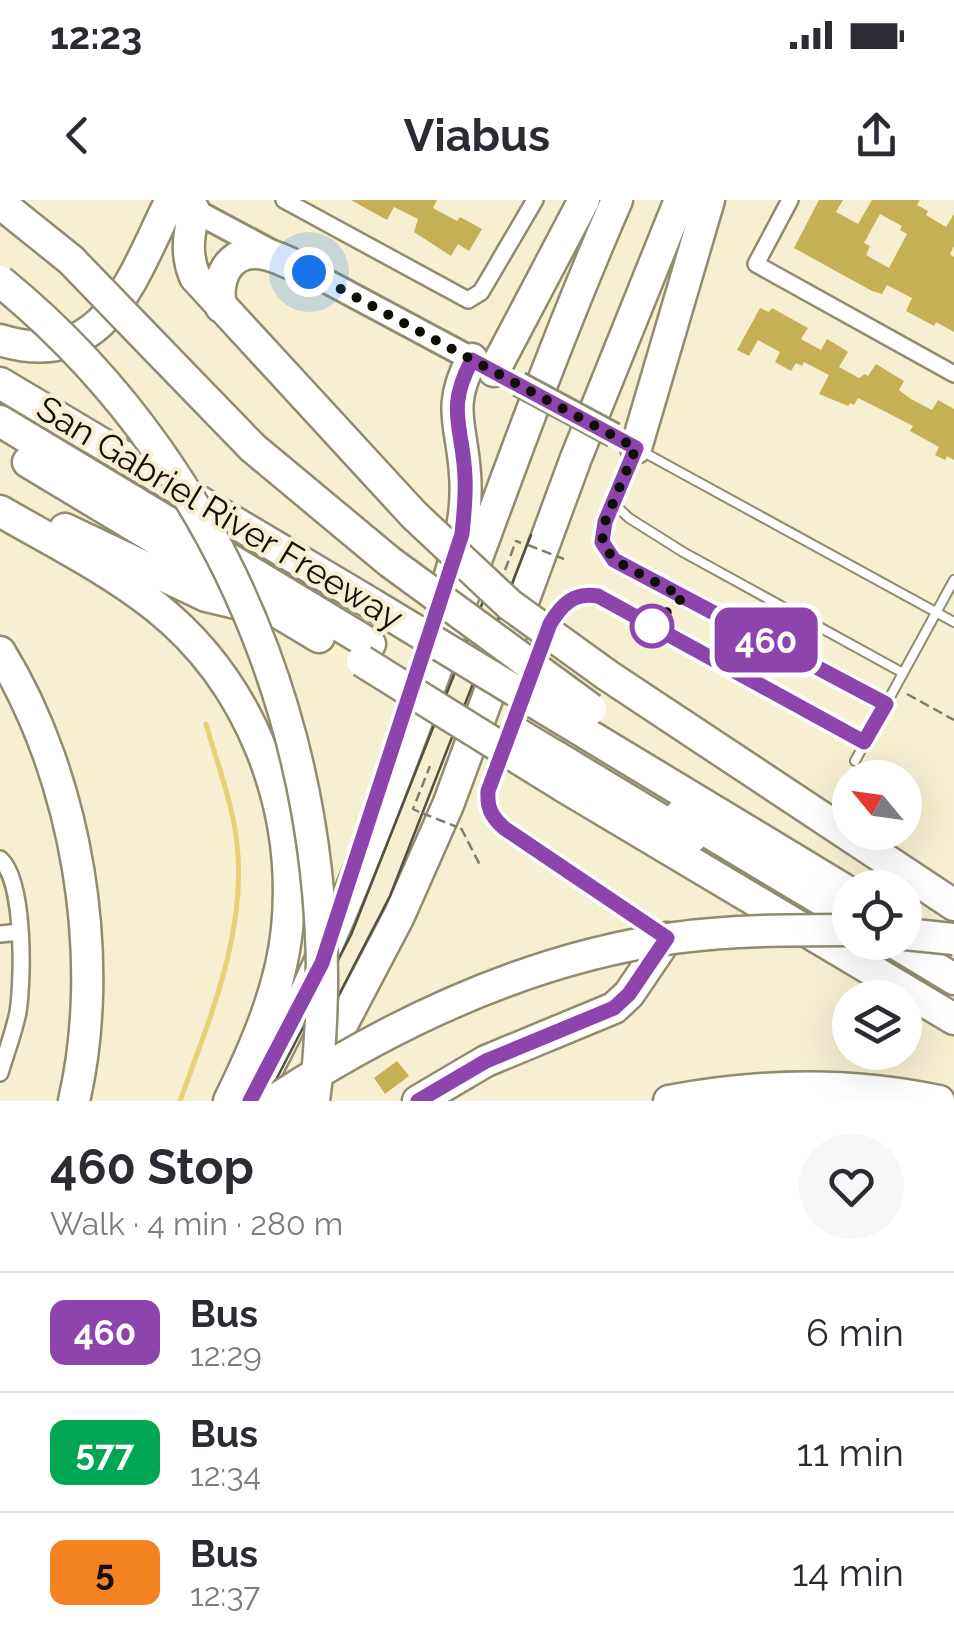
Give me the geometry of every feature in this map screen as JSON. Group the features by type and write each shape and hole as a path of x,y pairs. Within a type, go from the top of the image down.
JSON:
{"highway":[{"path":"322,963 462,534 466,477 456,407 458,384 495,372 584,200"},
{"path":"250,1101 322,963 542,385 617,200"},
{"path":"302,1101 399,916 448,805 576,458 680,200"},
{"path":"625,442 709,200"},
{"path":"0,203 72,260 254,448 589,721"},
{"path":"180,204 188,260 196,277 414,515 510,604 607,675 954,905"},
{"path":"0,340 23,347 60,347 94,330 180,204"},
{"path":"221,307 220,278 226,268 244,255 270,255 309,272"},
{"path":"0,281 78,353 162,458 226,566 269,662 304,786 323,932 322,1020 314,1101"},
{"name":"San Gabriel River Freeway","path":"0,382 372,604 589,721 627,757 832,882"},
{"path":"0,420 366,653"},
{"name":"San Gabriel River Freeway","path":"0,444 279,614 366,653 954,1019"},
{"path":"0,496 206,596 279,614"},
{"path":"0,511 128,587 173,622 225,681 266,758 276,790 286,851 287,932 264,1021 228,1101"},
{"path":"0,652 27,703 49,758 64,807 84,906 88,964 86,1025 74,1101"},
{"path":"627,757 640,790 832,906"},
{"path":"566,776 832,921"},
{"path":"273,1101 320,1070 425,1016 512,978 563,962 673,938 832,932"},
{"path":"922,933 954,940"},
{"path":"418,1101 486,1061 614,1008 629,994 667,938"},
{"path":"922,939 954,956"},
{"path":"896,960 954,994"},
{"path":"922,960 954,979"},
{"path":"669,1101 786,1087 850,1088 939,1101"}],"main road":[{"path":"180,204 625,442"}],"street":[{"path":"284,200 468,300 482,292 534,200"},
{"path":"790,200 756,264 954,374"},
{"path":"0,859 10,868 20,932 18,1012 0,1072"},
{"path":"0,934 20,932"}],"lane":[{"path":"886,704 614,560 602,542 605,522 614,504 625,442 954,622"},
{"path":"614,504 683,552 903,673"},
{"path":"855,760 954,580"},
{"path":"544,643 550,624 567,601 587,594 598,596 864,742"},
{"path":"523,698 536,662"},
{"path":"516,717 488,791 492,817 667,938"}],"path":[{"path":"503,576 516,540"},
{"path":"528,545 564,558"},
{"path":"895,687 954,720"},
{"path":"430,766 413,810 462,829 480,867"}],"building":[{"path":"351,200 437,200 433,208 482,229 469,251 458,244 451,256 414,232 418,219 394,207 387,220"},
{"path":"819,200 843,200 836,212 858,224 872,200 920,200 917,205 928,211 926,215 946,227 954,214 954,246 950,254 954,257 954,332 906,311 912,298 887,285 882,294 872,291 794,248","holes":["880,214 902,226 900,230 907,234 889,268 866,255 870,246 864,243"]},
{"path":"760,308 769,312 772,308 808,328 801,339 821,350 827,339 848,352 839,367 859,378 868,376 876,364 904,381 899,390 911,399 932,410 938,400 954,409 954,460 935,455 939,447 910,431 913,426 858,398 848,406 819,394 829,375 804,362 802,366 796,363 791,371 775,362 780,352 758,340 749,356 737,350"},
{"path":"397,1061 409,1076 385,1094 374,1078"}],"waterway":[{"path":"180,1101 223,975 239,877 235,829 206,724"}],"tram line":[{"path":"284,1101 390,896 531,535"},
{"path":"265,1101 351,935 484,599"}],"bus line":[{"name":"460","path":"250,1101 322,963 462,534 466,477 456,407 458,384 472,360 636,448 605,522 602,542 614,560 886,704 864,742 598,596 587,594 567,601 550,624 488,791 487,804 492,817 504,828 667,938 629,994 614,1008 486,1061 418,1101"}],"route":[{"path":"309,272 636,448 605,522 602,542 614,560 683,597 652,626"}]}
